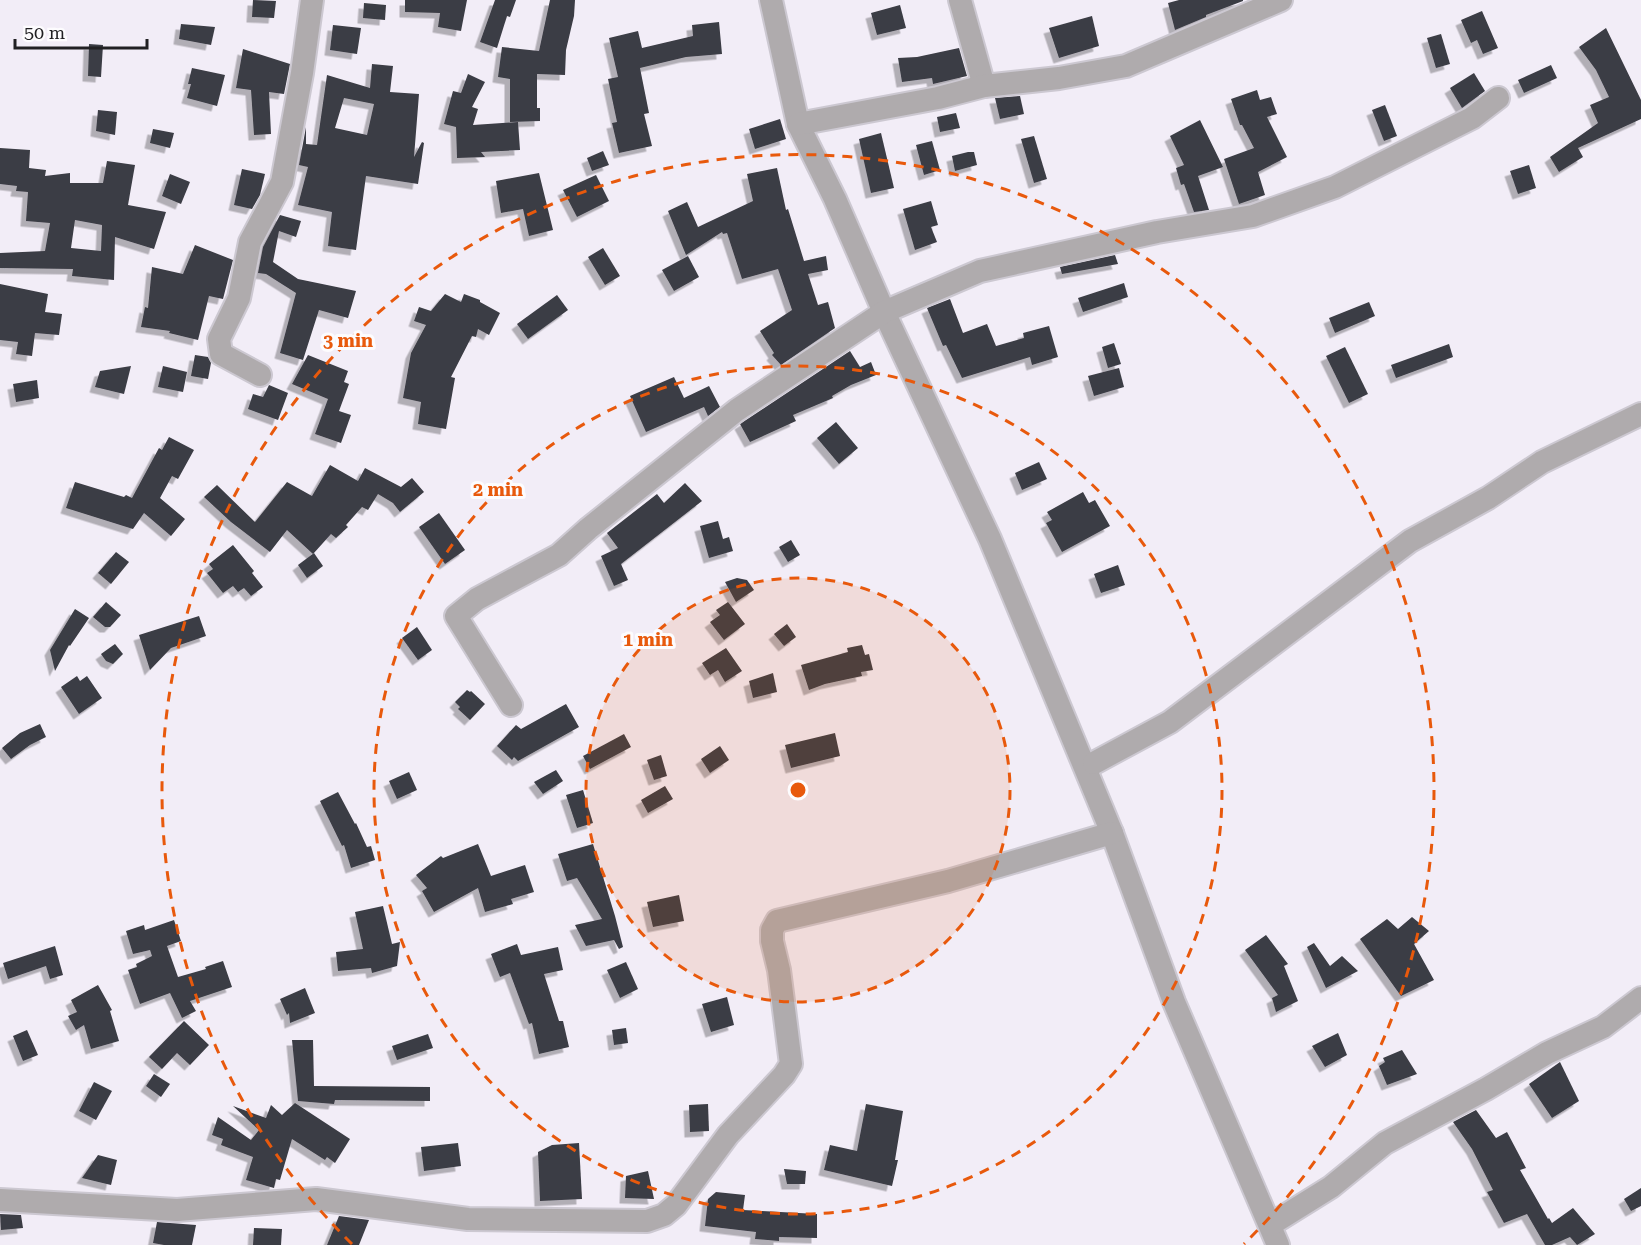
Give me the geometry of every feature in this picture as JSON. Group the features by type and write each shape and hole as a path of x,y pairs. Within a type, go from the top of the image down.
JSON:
{"street":[{"path":"260,375 221,354 219,339 238,298 250,242 282,182 302,73 312,0"},
{"path":"771,0 798,124 836,199 884,312 990,539 1112,833 1174,1002 1274,1235 1385,1143 1486,1089 1547,1053 1603,1027 1641,998"},
{"path":"960,0 984,86"},
{"path":"798,124 938,98 984,86 1059,78 1126,66 1281,0"},
{"path":"512,705 456,616 477,599 559,555 588,529 737,410 884,312 980,271 1157,232 1253,216 1335,187 1472,118 1498,98"},
{"path":"1094,763 1170,722 1410,541 1488,498 1542,462 1641,414"},
{"path":"0,1200 177,1210 316,1199 468,1220 647,1221 657,1219 676,1204 728,1135 784,1075 791,1064 772,941 772,930 777,921 948,881 1112,833"}],"building":[{"path":"253,0 276,1 274,18 252,17"},
{"path":"405,0 467,0 461,31 438,27 440,13 405,12"},
{"path":"495,0 516,0 510,17 507,16 497,48 480,42"},
{"path":"550,0 575,0 574,16 566,50 565,75 537,74 537,108 540,108 540,121 510,122 510,79 498,77 502,47 539,51"},
{"path":"1179,0 1243,1 1175,30 1168,3"},
{"path":"364,3 386,5 385,20 363,18"},
{"path":"900,5 906,28 877,35 871,13"},
{"path":"1482,11 1498,48 1483,54 1477,40 1471,43 1461,20"},
{"path":"1092,16 1099,46 1059,58 1049,28"},
{"path":"719,22 722,54 686,57 640,68 649,113 644,114 652,146 619,153 612,123 617,122 608,79 618,77 609,38 638,31 642,48 693,36 692,25"},
{"path":"181,24 215,27 211,45 179,39"},
{"path":"333,25 361,28 357,54 330,50"},
{"path":"1606,28 1641,100 1641,119 1578,148 1583,157 1559,172 1550,157 1598,123 1590,105 1609,97 1596,70 1579,47"},
{"path":"1441,34 1450,64 1436,68 1427,38"},
{"path":"89,44 103,45 101,77 88,76"},
{"path":"959,48 967,76 933,84 932,78 902,82 898,58 917,57"},
{"path":"243,49 290,64 284,94 269,92 271,134 254,135 251,90 236,88"},
{"path":"372,64 393,66 390,92 419,94 414,157 422,142 424,143 418,184 366,176 356,250 328,246 332,212 298,205 308,167 299,165 306,127 306,144 317,145 327,75 370,88","holes":["344,98 374,104 367,135 335,128"]},
{"path":"1551,65 1557,78 1524,93 1518,80"},
{"path":"192,68 225,75 217,106 187,98"},
{"path":"1474,73 1485,91 1462,108 1450,88"},
{"path":"468,74 485,82 472,107 478,109 473,125 518,122 520,150 481,152 485,157 457,158 456,127 444,124 453,91 461,93"},
{"path":"1257,90 1260,100 1271,97 1277,114 1267,117 1287,157 1258,172 1265,195 1239,204 1224,159 1254,148 1240,125 1231,99"},
{"path":"1020,96 1024,114 1000,119 995,98"},
{"path":"1385,105 1397,136 1384,141 1372,110"},
{"path":"98,110 117,112 115,135 96,131"},
{"path":"956,113 960,128 940,132 937,117"},
{"path":"780,119 786,139 755,149 749,129"},
{"path":"1200,120 1223,167 1198,176 1209,210 1194,212 1184,184 1181,185 1176,168 1184,165 1170,136"},
{"path":"153,129 174,133 170,148 150,143"},
{"path":"881,133 894,188 871,193 859,139"},
{"path":"1034,136 1047,179 1034,183 1021,139"},
{"path":"932,141 940,170 924,175 916,145"},
{"path":"0,148 30,150 29,168 46,170 45,176 70,173 70,183 103,183 107,161 135,165 128,205 166,212 154,249 115,237 114,280 72,276 73,269 0,268 0,253 45,251 50,223 26,221 28,192 16,191 17,186 0,184","holes":["75,220 102,225 101,251 71,248"]},
{"path":"603,151 609,165 592,171 587,158"},
{"path":"974,152 977,165 955,171 952,156"},
{"path":"1529,165 1536,188 1518,194 1510,171"},
{"path":"777,168 786,210 788,209 804,261 826,256 828,270 808,274 818,305 828,302 835,328 781,365 772,355 774,353 760,331 792,310 778,269 742,279 727,233 722,232 686,255 668,211 687,202 698,227 753,201 747,174"},
{"path":"242,169 265,174 260,195 252,209 234,205"},
{"path":"539,173 553,230 529,236 523,209 501,213 496,181"},
{"path":"170,174 190,182 181,204 162,196"},
{"path":"596,175 609,201 577,217 563,190"},
{"path":"931,201 938,225 931,227 937,242 915,250 903,209"},
{"path":"280,215 301,221 296,237 279,231 273,262 298,279 356,291 348,318 319,310 303,360 280,353 296,293 266,274 258,273 263,247"},
{"path":"195,245 233,260 223,299 209,296 198,340 169,333 170,331 141,327 145,307 148,308 152,267 183,274"},
{"path":"603,248 620,276 605,285 588,257"},
{"path":"1115,255 1118,264 1062,274 1060,267"},
{"path":"688,256 699,277 674,291 662,270"},
{"path":"1124,283 1128,297 1083,312 1078,298"},
{"path":"0,284 48,294 45,312 62,314 59,335 35,333 32,356 16,354 18,342 0,340"},
{"path":"445,294 461,302 464,294 480,300 500,313 489,335 478,329 476,337 472,336 451,377 455,378 446,429 418,424 421,402 403,398 411,353 426,325 414,321 419,307 431,311"},
{"path":"557,295 568,310 528,339 517,324"},
{"path":"950,299 963,333 987,324 996,346 1024,338 1023,333 1049,326 1058,357 1032,365 1030,357 962,378 946,345 943,346 927,308"},
{"path":"1369,302 1375,316 1335,333 1329,318"},
{"path":"1114,343 1121,364 1108,368 1102,347"},
{"path":"1449,344 1453,357 1396,378 1391,365"},
{"path":"1345,347 1368,394 1349,403 1326,356"},
{"path":"850,351 860,367 871,362 876,375 851,385 832,396 833,398 793,415 796,421 750,442 740,424"},
{"path":"195,355 208,357 211,363 208,379 191,376"},
{"path":"308,355 348,371 344,382 349,384 339,411 351,415 341,443 315,434 328,399 292,384"},
{"path":"131,366 124,394 95,387 100,371"},
{"path":"163,366 187,372 183,392 158,387"},
{"path":"1119,368 1124,387 1094,396 1088,376"},
{"path":"674,377 684,398 709,386 720,407 708,416 704,407 646,432 630,396"},
{"path":"37,380 39,398 16,402 13,384"},
{"path":"269,385 288,393 278,420 248,409 253,394 263,397"},
{"path":"836,422 858,448 839,464 817,438"},
{"path":"169,437 194,450 178,479 172,476 160,498 185,519 171,536 144,513 133,529 66,508 75,482 132,498 159,448 162,450"},
{"path":"1039,462 1047,479 1022,490 1015,473"},
{"path":"330,465 358,481 365,468 401,487 412,478 424,492 400,512 393,503 378,494 368,510 362,507 346,525 348,527 336,538 331,534 313,554 287,530 270,552 231,522 204,497 217,485 255,522 287,482 312,496"},
{"path":"685,483 702,501 621,564 628,580 614,586 601,556 618,548 607,533 657,494 664,503"},
{"path":"1083,492 1089,503 1095,500 1110,526 1062,552 1046,523 1052,520 1047,512"},
{"path":"439,513 465,550 445,564 419,527"},
{"path":"718,521 723,539 729,537 733,551 709,558 700,526"},
{"path":"791,540 800,555 788,562 779,547"},
{"path":"233,545 254,571 252,573 263,587 251,596 244,588 238,592 233,586 223,593 207,573 213,569 209,564"},
{"path":"116,552 129,562 111,584 98,573"},
{"path":"314,553 323,566 307,578 298,565"},
{"path":"1118,565 1125,585 1101,593 1094,574"},
{"path":"737,578 747,580 754,590 736,602 725,582"},
{"path":"106,602 121,615 110,627 105,627 93,617"},
{"path":"728,602 745,624 724,640 710,622 720,615 716,610"},
{"path":"75,609 89,618 69,645 55,671 50,650"},
{"path":"199,616 206,636 171,648 150,670 139,635"},
{"path":"787,624 796,637 784,646 774,634"},
{"path":"417,627 432,650 418,660 402,638"},
{"path":"115,644 123,654 113,664 106,661 101,654"},
{"path":"862,645 865,655 869,654 873,670 861,672 862,676 809,690 801,665 848,652 847,648"},
{"path":"726,648 742,671 725,682 718,670 710,675 702,663"},
{"path":"773,673 777,692 753,698 749,681"},
{"path":"77,676 80,681 87,676 102,698 79,714 61,687"},
{"path":"467,690 485,704 470,720 458,709 460,707 455,702"},
{"path":"566,704 579,727 518,761 514,757 512,760 497,746 516,725 521,729"},
{"path":"40,724 46,737 11,759 2,748 20,733"},
{"path":"835,733 840,756 791,768 785,745"},
{"path":"624,734 631,747 590,769 583,756"},
{"path":"720,746 729,760 710,773 701,759"},
{"path":"661,755 667,776 654,780 647,760"},
{"path":"556,770 563,781 543,794 534,782"},
{"path":"409,772 417,790 397,799 389,781"},
{"path":"665,786 673,799 648,813 641,800"},
{"path":"583,790 593,823 577,828 566,795"},
{"path":"338,792 367,847 371,846 375,860 351,868 344,845 342,846 320,801"},
{"path":"478,844 491,876 525,865 534,892 511,899 513,904 485,912 478,888 434,912 422,891 427,888 416,875 441,856 443,858"},
{"path":"593,844 623,947 619,949 614,940 586,946 575,925 602,919 577,878 567,881 558,854"},
{"path":"679,895 684,921 653,927 647,902"},
{"path":"383,906 392,944 400,942 397,966 372,973 371,968 338,971 336,952 363,949 355,912"},
{"path":"1412,917 1429,931 1414,944 1434,980 1401,996 1360,939 1387,919 1398,929"},
{"path":"174,920 181,941 167,946 178,977 206,969 205,967 223,961 232,987 190,1001 196,1011 182,1018 170,993 140,1004 128,970 137,967 136,964 152,956 150,950 133,954 126,931 144,925 145,930"},
{"path":"1266,935 1288,964 1284,966 1298,1001 1276,1012 1272,998 1278,995 1245,950"},
{"path":"1314,943 1330,966 1342,956 1358,971 1326,988 1307,947"},
{"path":"517,944 521,955 558,947 563,970 544,974 559,1021 563,1021 569,1047 539,1054 532,1023 529,1024 510,973 500,977 491,954"},
{"path":"55,946 63,975 50,979 46,966 8,979 3,963"},
{"path":"626,962 638,989 620,998 607,970"},
{"path":"98,985 112,1010 110,1011 119,1041 91,1049 84,1025 76,1030 68,1016 77,1012 71,1000"},
{"path":"305,988 315,1013 290,1023 289,1013 287,1015 280,999"},
{"path":"727,997 734,1025 711,1032 702,1004"},
{"path":"184,1021 209,1045 190,1065 177,1053 162,1069 149,1057"},
{"path":"626,1028 628,1043 614,1045 612,1030"},
{"path":"27,1030 38,1055 23,1061 13,1036"},
{"path":"1338,1033 1347,1055 1325,1067 1312,1046"},
{"path":"428,1034 433,1048 397,1060 392,1046"},
{"path":"292,1040 313,1040 314,1086 430,1087 430,1101 335,1100 334,1104 298,1101"},
{"path":"1402,1050 1417,1074 1387,1085 1379,1066 1385,1062 1383,1058"},
{"path":"1560,1062 1579,1101 1552,1118 1529,1084"},
{"path":"154,1074 170,1084 161,1097 146,1086"},
{"path":"94,1082 112,1091 96,1120 79,1111"},
{"path":"295,1103 350,1139 335,1163 327,1157 325,1160 292,1139 280,1180 276,1179 274,1188 246,1180 253,1157 221,1145 223,1139 212,1135 218,1117 251,1140 259,1130 233,1106 266,1118 271,1105 282,1115"},
{"path":"708,1104 709,1131 690,1132 689,1105"},
{"path":"866,1104 903,1111 895,1160 898,1160 892,1186 824,1170 830,1145 857,1151"},
{"path":"1476,1110 1496,1138 1507,1132 1526,1168 1520,1170 1548,1219 1552,1223 1573,1208 1595,1234 1577,1245 1570,1237 1552,1245 1545,1245 1527,1214 1504,1223 1487,1192 1493,1190 1472,1149 1453,1122"},
{"path":"458,1143 461,1166 424,1171 421,1147"},
{"path":"579,1143 582,1199 540,1201 538,1152 552,1145"},
{"path":"98,1155 117,1160 111,1185 82,1178"},
{"path":"784,1169 806,1171 805,1184 787,1184"},
{"path":"648,1171 654,1199 625,1198 626,1176"},
{"path":"1641,1188 1641,1206 1631,1211 1624,1199"},
{"path":"716,1192 745,1195 743,1210 817,1214 817,1238 779,1237 779,1241 755,1239 756,1232 705,1226 708,1199"},
{"path":"0,1214 21,1215 23,1228 1,1230"},
{"path":"339,1216 369,1220 359,1245 327,1245"},
{"path":"157,1222 196,1225 192,1245 153,1243"},
{"path":"254,1228 282,1229 281,1245 253,1245"}]}
